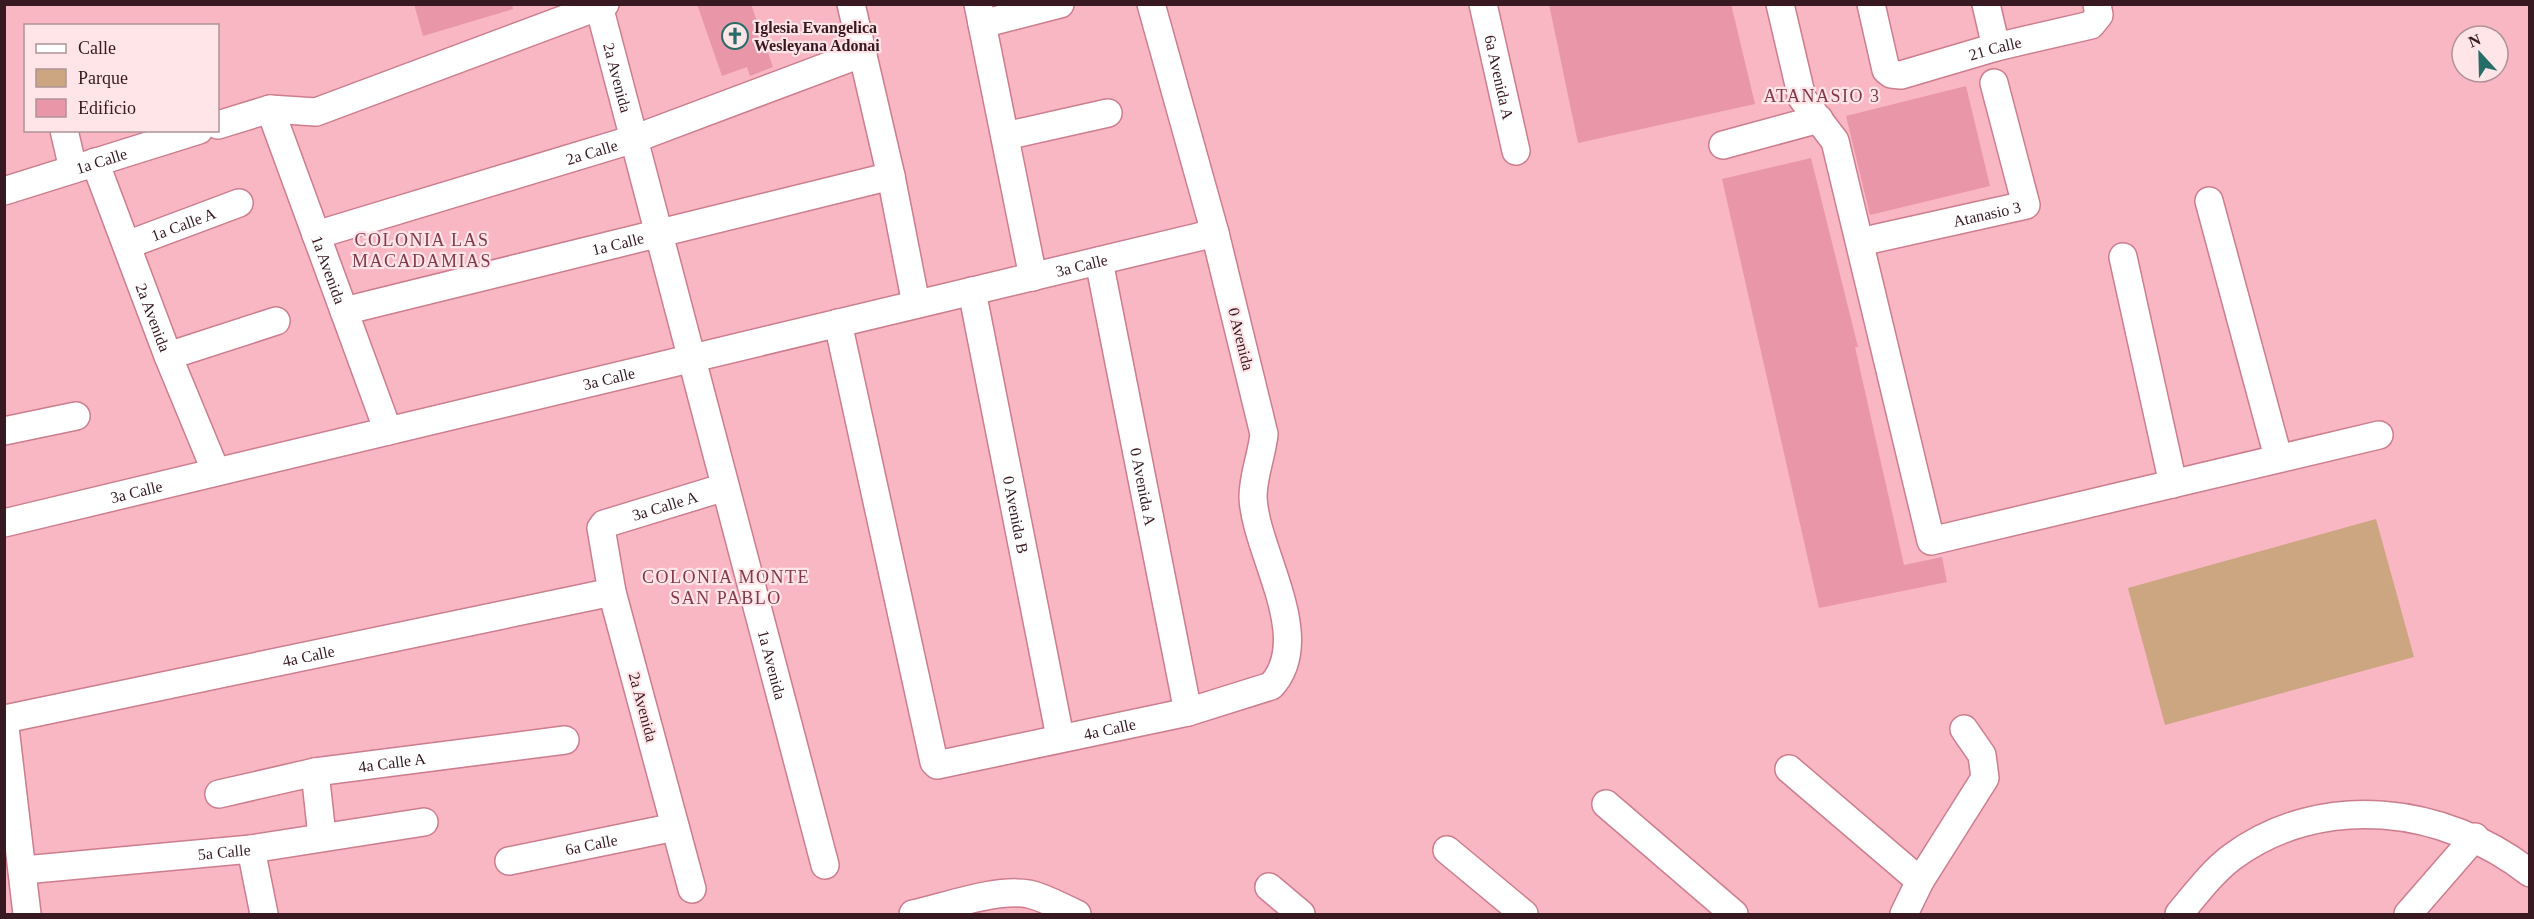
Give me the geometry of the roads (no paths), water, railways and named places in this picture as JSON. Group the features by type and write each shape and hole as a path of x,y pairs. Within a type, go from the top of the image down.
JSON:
{"street":[{"path":"851,4 891,176 916,304"},
{"path":"1033,276 980,14 1060,4"},
{"name":"0 Avenida","path":"1151,4 1215,233 1264,434 1256,464 1253,497 1289,634 1280,675"},
{"name":"6a Avenida A","path":"1483,4 1516,151"},
{"path":"1780,4 1802,98 1835,141 1931,541 2278,457 2379,435"},
{"name":"21 Calle","path":"1871,4 1886,70 1891,74 1901,75 1995,47 2091,25 2098,10"},
{"path":"1986,4 1995,47"},
{"path":"219,125 270,109 315,112 602,5"},
{"name":"2a Avenida","path":"602,5 634,139 692,358"},
{"name":"2a Calle","path":"316,235 634,139 863,53"},
{"name":"Atanasio 3","path":"1860,242 2026,204 1994,83"},
{"name":"1a Avenida","path":"270,109 388,431"},
{"path":"1005,136 1108,113"},
{"path":"1723,145 1819,119"},
{"name":"2a Avenida","path":"65,132 127,245 168,356 216,472"},
{"name":"1a Calle","path":"4,191 192,132"},
{"name":"1a Calle","path":"344,311 891,176"},
{"path":"2209,201 2278,457"},
{"name":"1a Calle A","path":"127,245 239,203"},
{"name":"3a Calle","path":"4,523 1215,233"},
{"path":"2123,257 2173,484"},
{"name":"0 Avenida A","path":"1098,261 1188,712"},
{"name":"0 Avenida B","path":"972,291 1060,737"},
{"path":"168,356 276,321"},
{"name":"4a Calle","path":"838,323 934,762 938,765 1060,737 1188,712 1271,686 1280,675"},
{"name":"1a Avenida","path":"692,358 825,865"},
{"path":"4,430 76,416"},
{"name":"3a Calle A","path":"604,524 725,487"},
{"name":"2a Avenida","path":"604,524 601,531 612,592 692,889"},
{"name":"4a Calle","path":"4,719 612,592"},
{"path":"4,719 12,843 24,870 27,915"},
{"path":"1904,915 1920,881 1985,778 1982,754 1964,729"},
{"name":"4a Calle A","path":"219,794 315,772 565,740"},
{"path":"1789,769 1920,881"},
{"path":"315,772 322,836"},
{"path":"1606,804 1734,915"},
{"path":"2179,915 2231,858 2255,843 2315,820 2376,813 2431,822 2475,837 2529,873"},
{"name":"5a Calle","path":"24,870 251,849 322,836 424,822"},
{"name":"6a Calle","path":"509,861 675,827"},
{"path":"2408,915 2475,837"},
{"path":"251,849 264,915"},
{"path":"1446,850 1524,915"},
{"path":"1269,887 1300,915"},
{"path":"913,915 1007,892 1040,898 1077,915"}],"place":[{"name":"Iglesia Evangelica Wesleyana Adonai","path":"735,36"}],"district":[{"name":"ATANASIO 3","path":"1822,96"},
{"name":"COLONIA LAS MACADAMIAS","path":"422,250"},
{"name":"COLONIA MONTE SAN PABLO","path":"726,587"}]}
